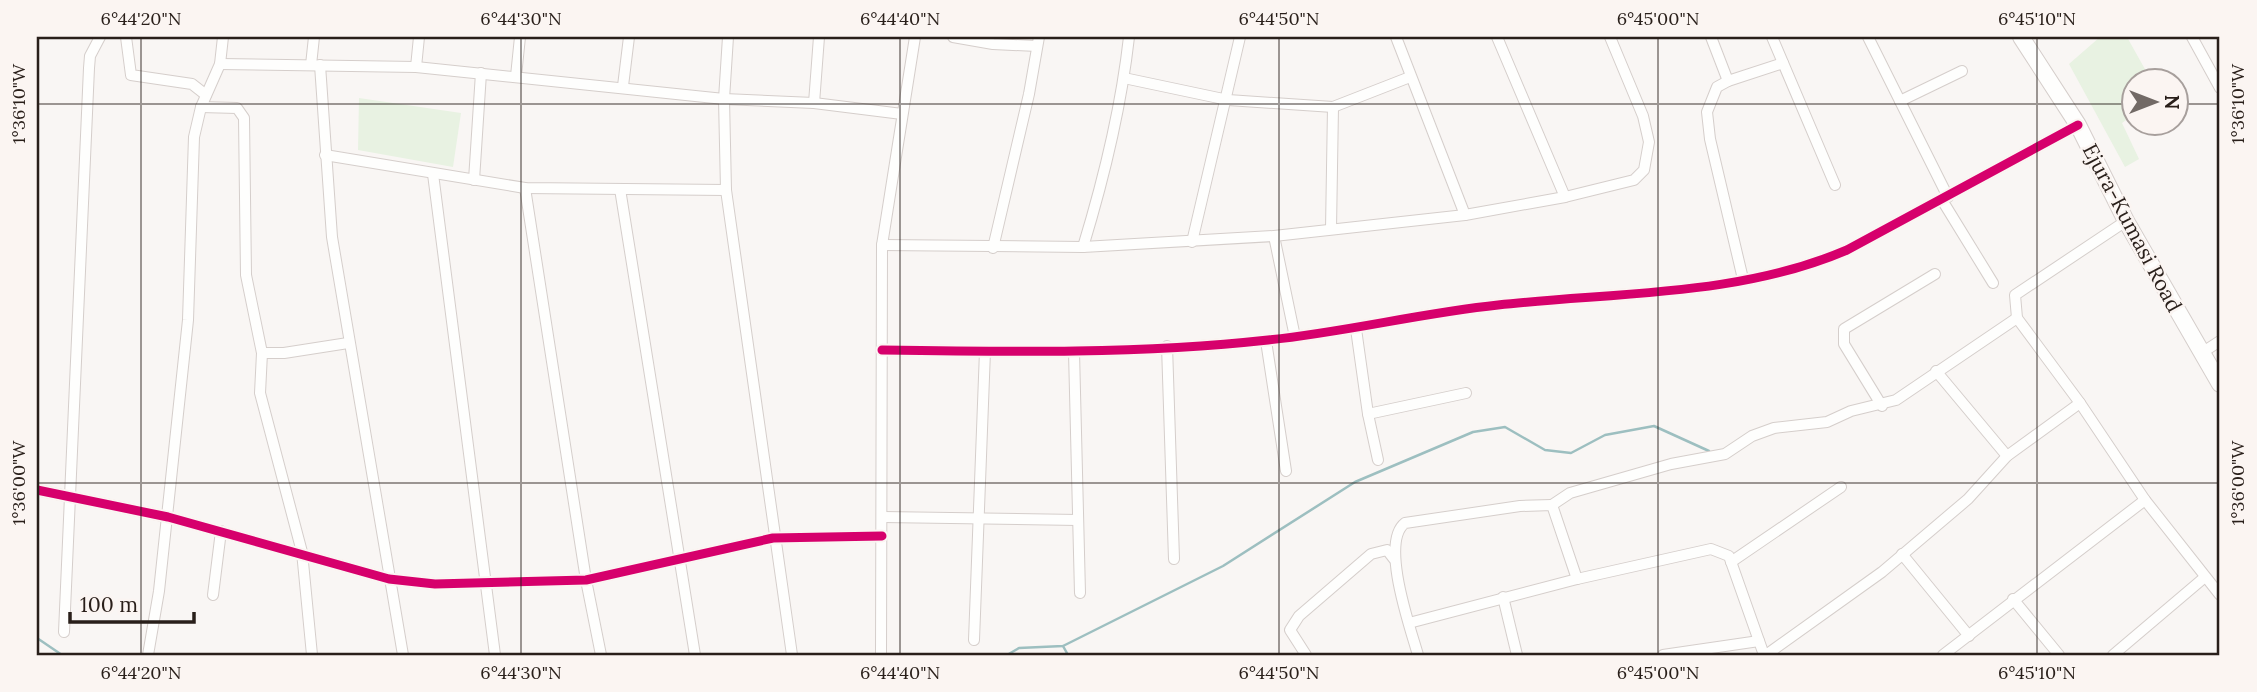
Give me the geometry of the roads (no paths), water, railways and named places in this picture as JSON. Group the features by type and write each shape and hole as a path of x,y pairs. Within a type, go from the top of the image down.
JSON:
{"main road":[{"name":"Ejura-Kumasi Road","path":"2021,37 2078,125 2126,221 2220,384"}],"street":[{"path":"64,632 89,68 90,56 100,37"},
{"path":"125,37 131,75 192,84 206,95"},
{"path":"148,655 168,517 188,320 194,137 201,107 220,64 223,37"},
{"path":"314,37 332,237 403,655"},
{"path":"416,67 419,37"},
{"path":"516,76 520,37"},
{"path":"623,86 629,37"},
{"path":"728,37 724,99 726,190 773,538 792,655"},
{"path":"814,103 819,37"},
{"path":"881,655 882,245 915,37"},
{"path":"953,37 993,44 1038,41 993,248"},
{"path":"1083,247 1101,190 1124,78 1129,37"},
{"path":"1192,242 1228,100 1240,37"},
{"path":"1396,37 1465,215"},
{"path":"1497,37 1565,197"},
{"path":"882,245 1083,247 1274,236 1465,215 1565,197 1634,180 1644,170 1649,142 1643,116 1610,37"},
{"path":"1711,37 1728,80"},
{"path":"1772,37 1835,185"},
{"path":"1868,37 1945,199 1993,283"},
{"path":"2192,37 2220,89"},
{"path":"1743,279 1710,139 1707,112 1717,87 1728,80 1783,63"},
{"path":"220,64 416,67 623,86 724,99 814,103 902,114"},
{"path":"1900,101 1962,71"},
{"path":"474,180 481,73"},
{"path":"1124,78 1228,100 1333,107 1410,77"},
{"path":"201,107 237,108 244,118 246,275 262,353 260,393 302,552 313,655"},
{"path":"1331,229 1333,107"},
{"path":"882,350 1074,352 1266,341 1497,305 1674,292 1819,262 1945,199 2078,125"},
{"path":"325,155 525,188 726,190"},
{"path":"433,174 488,584 495,655"},
{"path":"525,188 586,580 601,655"},
{"path":"620,189 695,655"},
{"path":"2126,221 2015,295 2017,318 2080,403 2146,500 2220,595"},
{"path":"1274,236 1295,337"},
{"path":"1882,406 1844,344 1844,329 1935,274"},
{"path":"1418,655 1395,560 1396,533 1410,520 1520,506 1552,505 1570,493 1671,464 1726,454 1752,436 1774,428 1827,422 1852,411 1882,406 1896,400 2017,318"},
{"path":"1356,329 1368,414 1378,460"},
{"path":"1266,341 1286,471"},
{"path":"2203,352 2220,341"},
{"path":"262,353 284,353 348,343"},
{"path":"1167,346 1174,559"},
{"path":"974,640 985,351"},
{"path":"1074,352 1080,593"},
{"path":"1936,371 2007,456"},
{"path":"1368,414 1466,393"},
{"path":"1409,623 1503,597 1711,549 1729,556 1765,655 1882,572 1968,499 2007,456 2080,403"},
{"path":"1731,562 1841,487"},
{"path":"37,491 168,517 302,552 388,579 435,584 586,580 681,561 773,538 882,536"},
{"path":"1943,655 2146,500"},
{"path":"1552,505 1577,579"},
{"path":"883,517 1078,520"},
{"path":"213,595 221,531"},
{"path":"1306,655 1290,630 1299,616 1371,554 1387,550 1395,560"},
{"path":"1902,554 1969,636"},
{"path":"2113,655 2205,577"},
{"path":"1503,597 1517,655"},
{"path":"2013,600 2059,655"},
{"path":"1666,655 1759,641"}],"waterway":[{"path":"1007,655 1019,648 1063,646 1223,566 1355,482 1473,432 1505,427 1545,450 1571,453 1605,435 1654,426 1709,451"},
{"path":"37,638 62,655"},
{"path":"1063,646 1068,655"}]}
